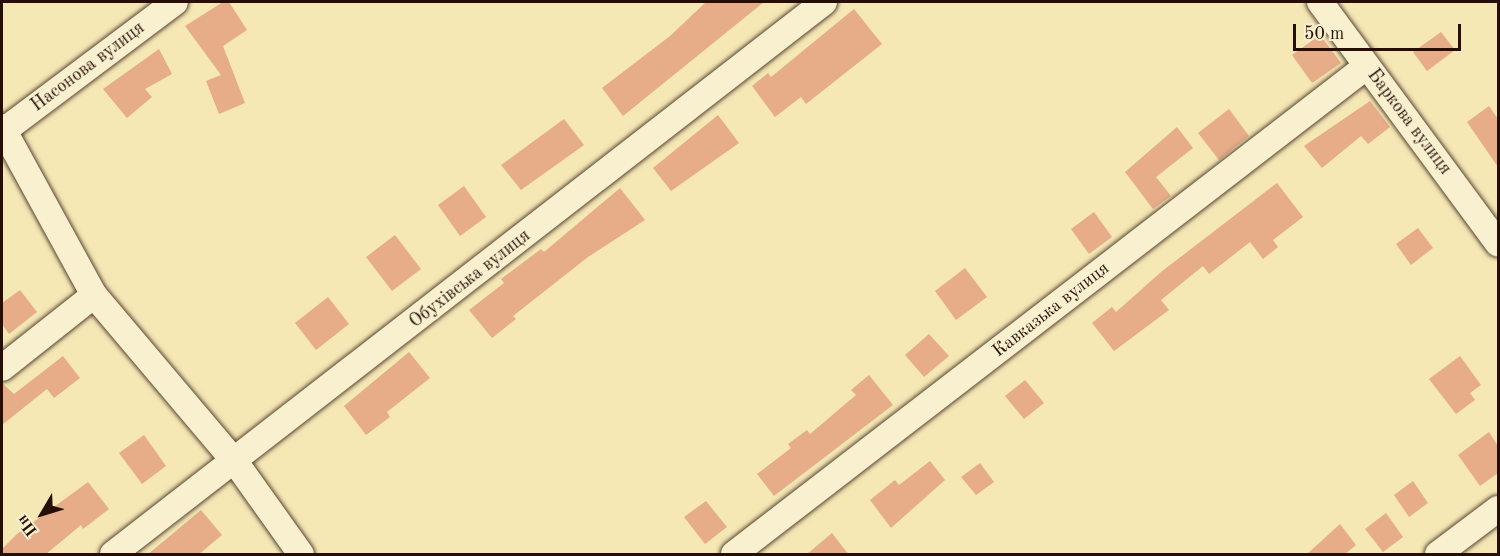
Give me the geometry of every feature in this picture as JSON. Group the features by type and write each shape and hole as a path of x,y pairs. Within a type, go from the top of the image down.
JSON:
{"street":[{"name":"Насонова вулиця","path":"2,130 175,2"},
{"name":"Обухівська вулиця","path":"113,555 236,463 824,2"},
{"name":"Баркова вулиця","path":"1320,2 1498,243"},
{"name":"Кавказька вулиця","path":"734,555 1367,66"},
{"path":"2,130 94,295 236,463 301,555"},
{"path":"2,368 94,295"},
{"path":"1438,555 1498,509"}],"building":[{"path":"223,2 229,2 247,30 223,46 245,103 219,114 206,81 221,75 185,26"},
{"path":"706,2 764,2 623,116 602,88 670,36"},
{"path":"854,9 882,44 806,104 801,97 775,117 752,86 768,73 771,77"},
{"path":"1441,32 1455,50 1427,71 1413,52"},
{"path":"1320,35 1341,63 1312,83 1292,55"},
{"path":"159,49 172,74 145,89 152,97 127,118 103,89"},
{"path":"1370,101 1390,127 1368,144 1361,136 1322,168 1304,146"},
{"path":"1489,106 1498,119 1498,167 1467,122"},
{"path":"1229,109 1249,136 1219,160 1198,133"},
{"path":"718,115 739,143 671,191 653,168"},
{"path":"564,119 584,145 521,190 501,165"},
{"path":"1177,127 1193,148 1156,177 1171,196 1153,209 1125,172"},
{"path":"1277,183 1303,217 1273,240 1278,247 1263,259 1250,242 1209,274 1203,266 1161,300 1169,310 1114,351 1092,323 1112,307 1116,312 1161,272"},
{"path":"464,186 486,217 460,236 438,205"},
{"path":"620,188 645,220 588,257 513,316 516,319 492,338 469,310 504,283 501,279 541,249 544,252"},
{"path":"1094,212 1112,237 1089,254 1071,229"},
{"path":"1418,228 1433,248 1411,265 1396,244"},
{"path":"395,235 421,269 392,291 366,257"},
{"path":"965,268 987,297 956,320 935,291"},
{"path":"20,290 37,312 9,334 2,324 2,303"},
{"path":"328,297 349,324 316,350 295,323"},
{"path":"929,334 949,356 924,377 905,355"},
{"path":"409,352 430,378 387,412 390,417 366,435 344,406"},
{"path":"63,356 80,378 54,398 47,389 2,425 2,383 14,394"},
{"path":"1460,356 1481,385 1470,393 1475,400 1456,414 1429,379"},
{"path":"869,375 893,405 774,496 757,474 791,448 788,444 807,430 810,434 856,395 851,390"},
{"path":"1025,380 1044,403 1024,419 1005,396"},
{"path":"1489,432 1498,446 1498,473 1480,486 1458,455"},
{"path":"144,435 166,466 142,484 119,453"},
{"path":"930,461 945,480 891,528 870,500 895,480 899,485"},
{"path":"980,463 994,482 976,495 961,477"},
{"path":"1413,481 1428,503 1409,517 1394,495"},
{"path":"88,482 109,509 83,529 81,525 45,555 2,555 2,549 17,534"},
{"path":"706,501 727,527 705,544 684,517"},
{"path":"201,510 222,535 198,555 147,555"},
{"path":"1386,513 1403,537 1383,552 1365,529"},
{"path":"1340,524 1356,545 1344,555 1306,555"},
{"path":"832,533 849,555 806,555"}]}
